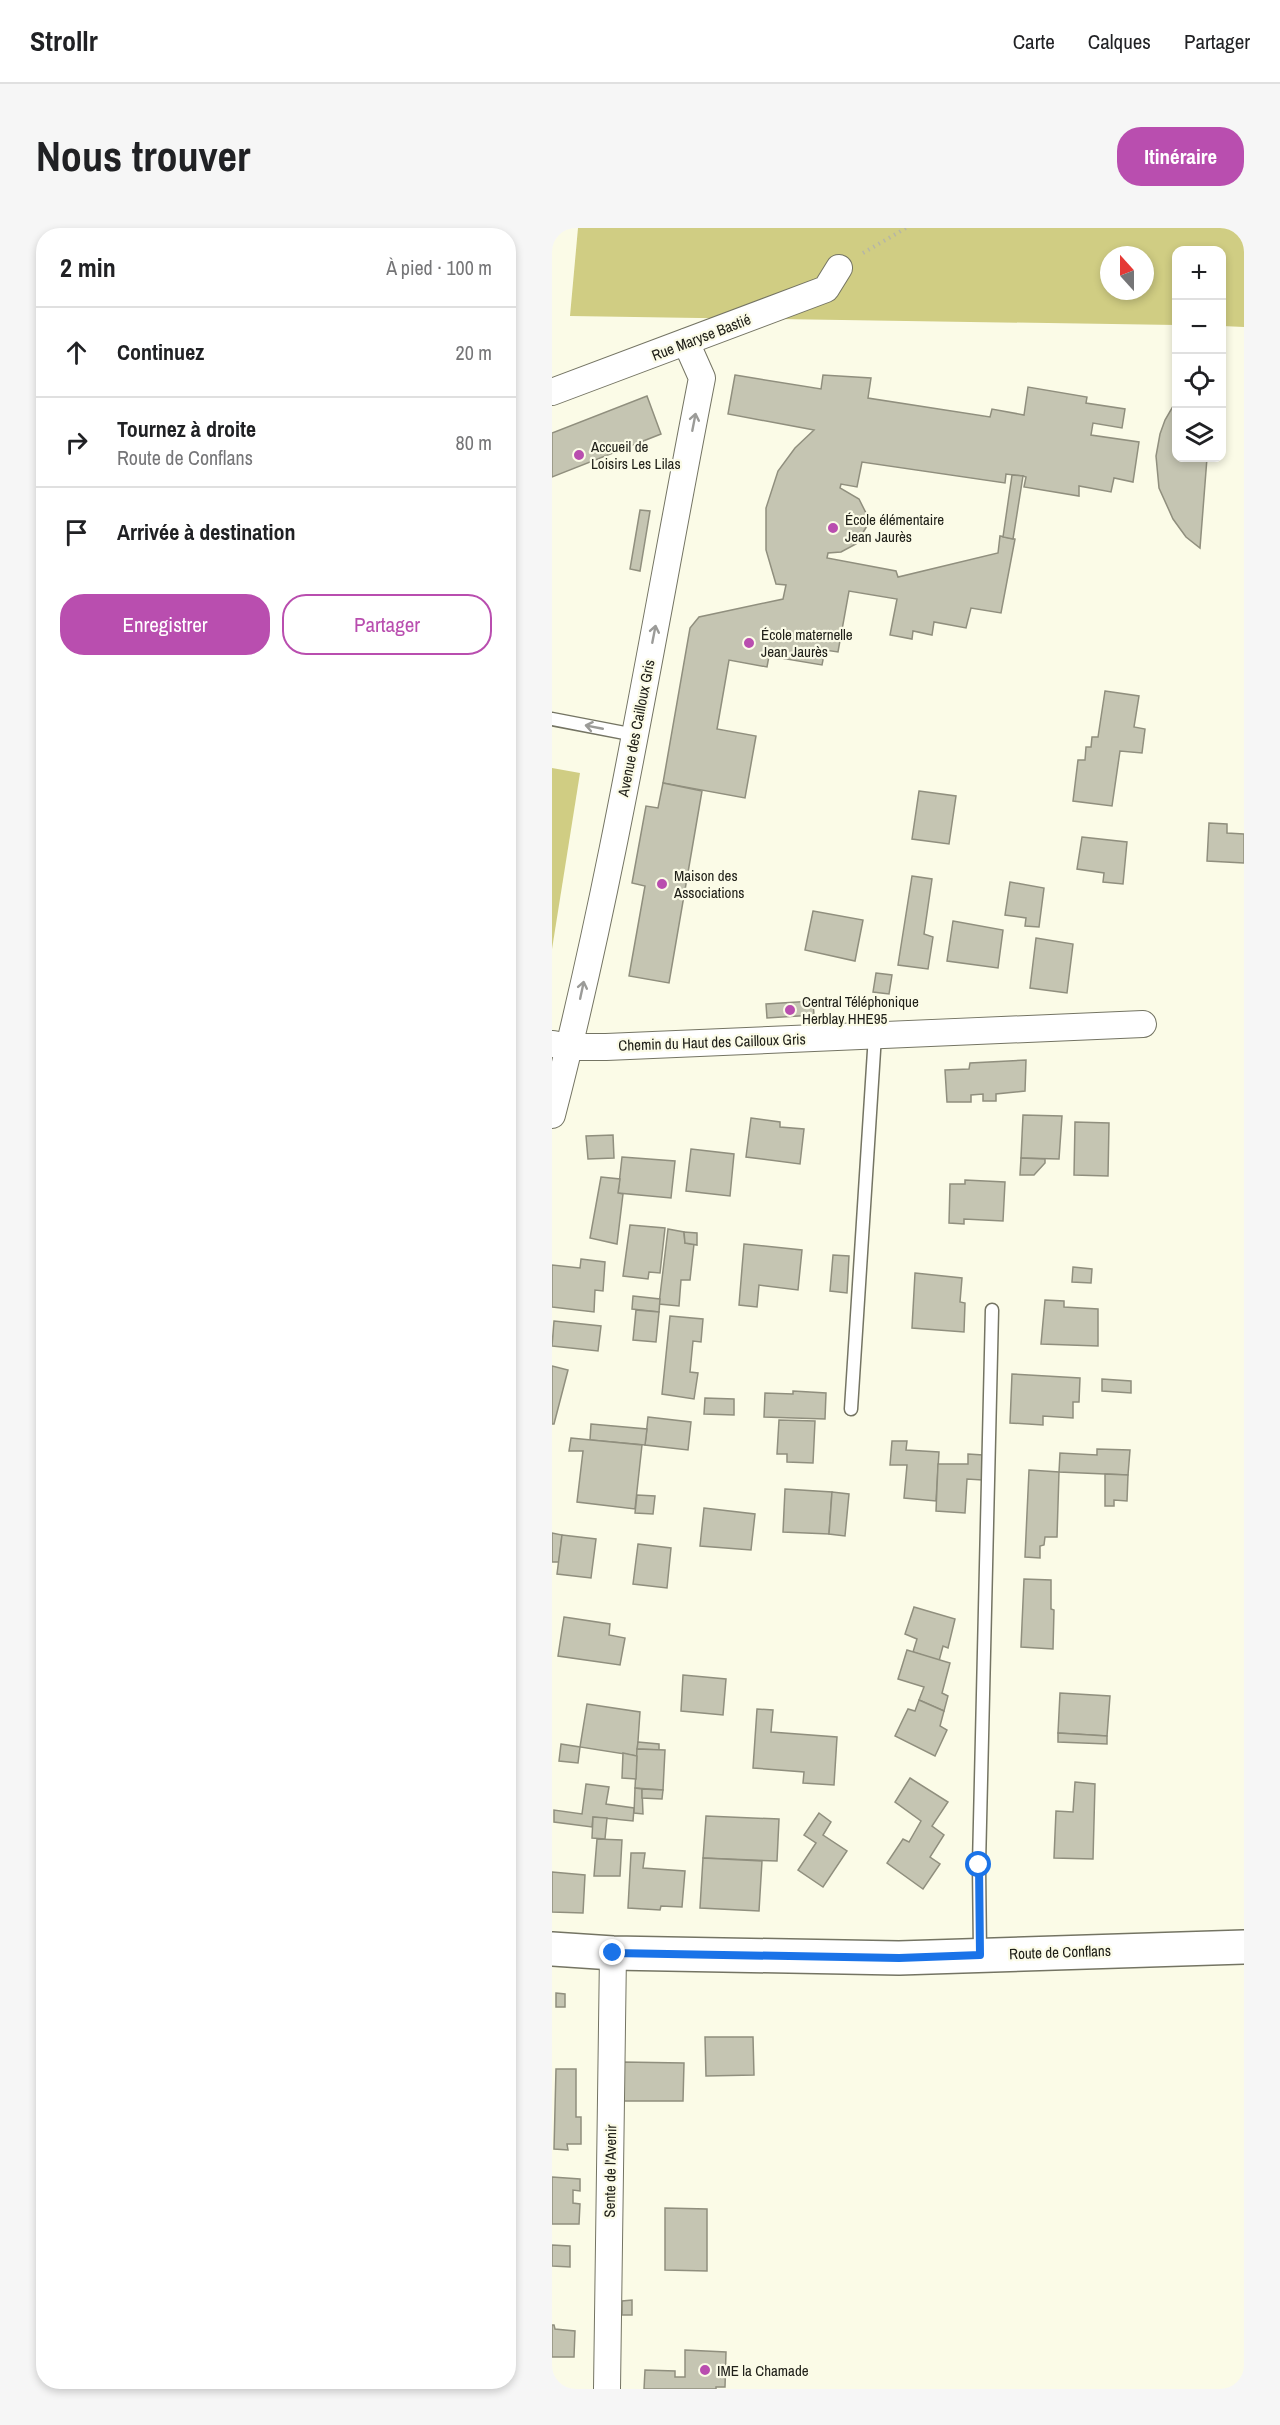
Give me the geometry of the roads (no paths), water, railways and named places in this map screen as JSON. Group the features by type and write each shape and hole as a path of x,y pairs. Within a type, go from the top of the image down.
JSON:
{"main road":[{"name":"Route de Conflans","path":"552,1949 613,1953 899,1958 1244,1947"}],"street":[{"name":"Rue Maryse Bastié","path":"552,392 826,289 839,268"},
{"name":"Avenue des Cailloux Gris","path":"552,1115 560,1045 635,735 702,378 686,342"},
{"name":"Chemin du Haut des Cailloux Gris","path":"560,1045 1143,1024"},
{"name":"Sente de l'Avenir","path":"608,2389 613,1953"}],"lane":[{"path":"552,719 635,735"},
{"path":"851,1409 875,1035"},
{"path":"980,1955 979,1865 992,1310"}],"place":[{"name":"Accueil de Loisirs Les Lilas","path":"579,455"},
{"name":"École élémentaire Jean Jaurès","path":"833,528"},
{"name":"École maternelle Jean Jaurès","path":"749,643"},
{"name":"Maison des Associations","path":"662,884"},
{"name":"Central Téléphonique Herblay HHE95","path":"790,1010"},
{"name":"IME la Chamade","path":"705,2370"}]}
